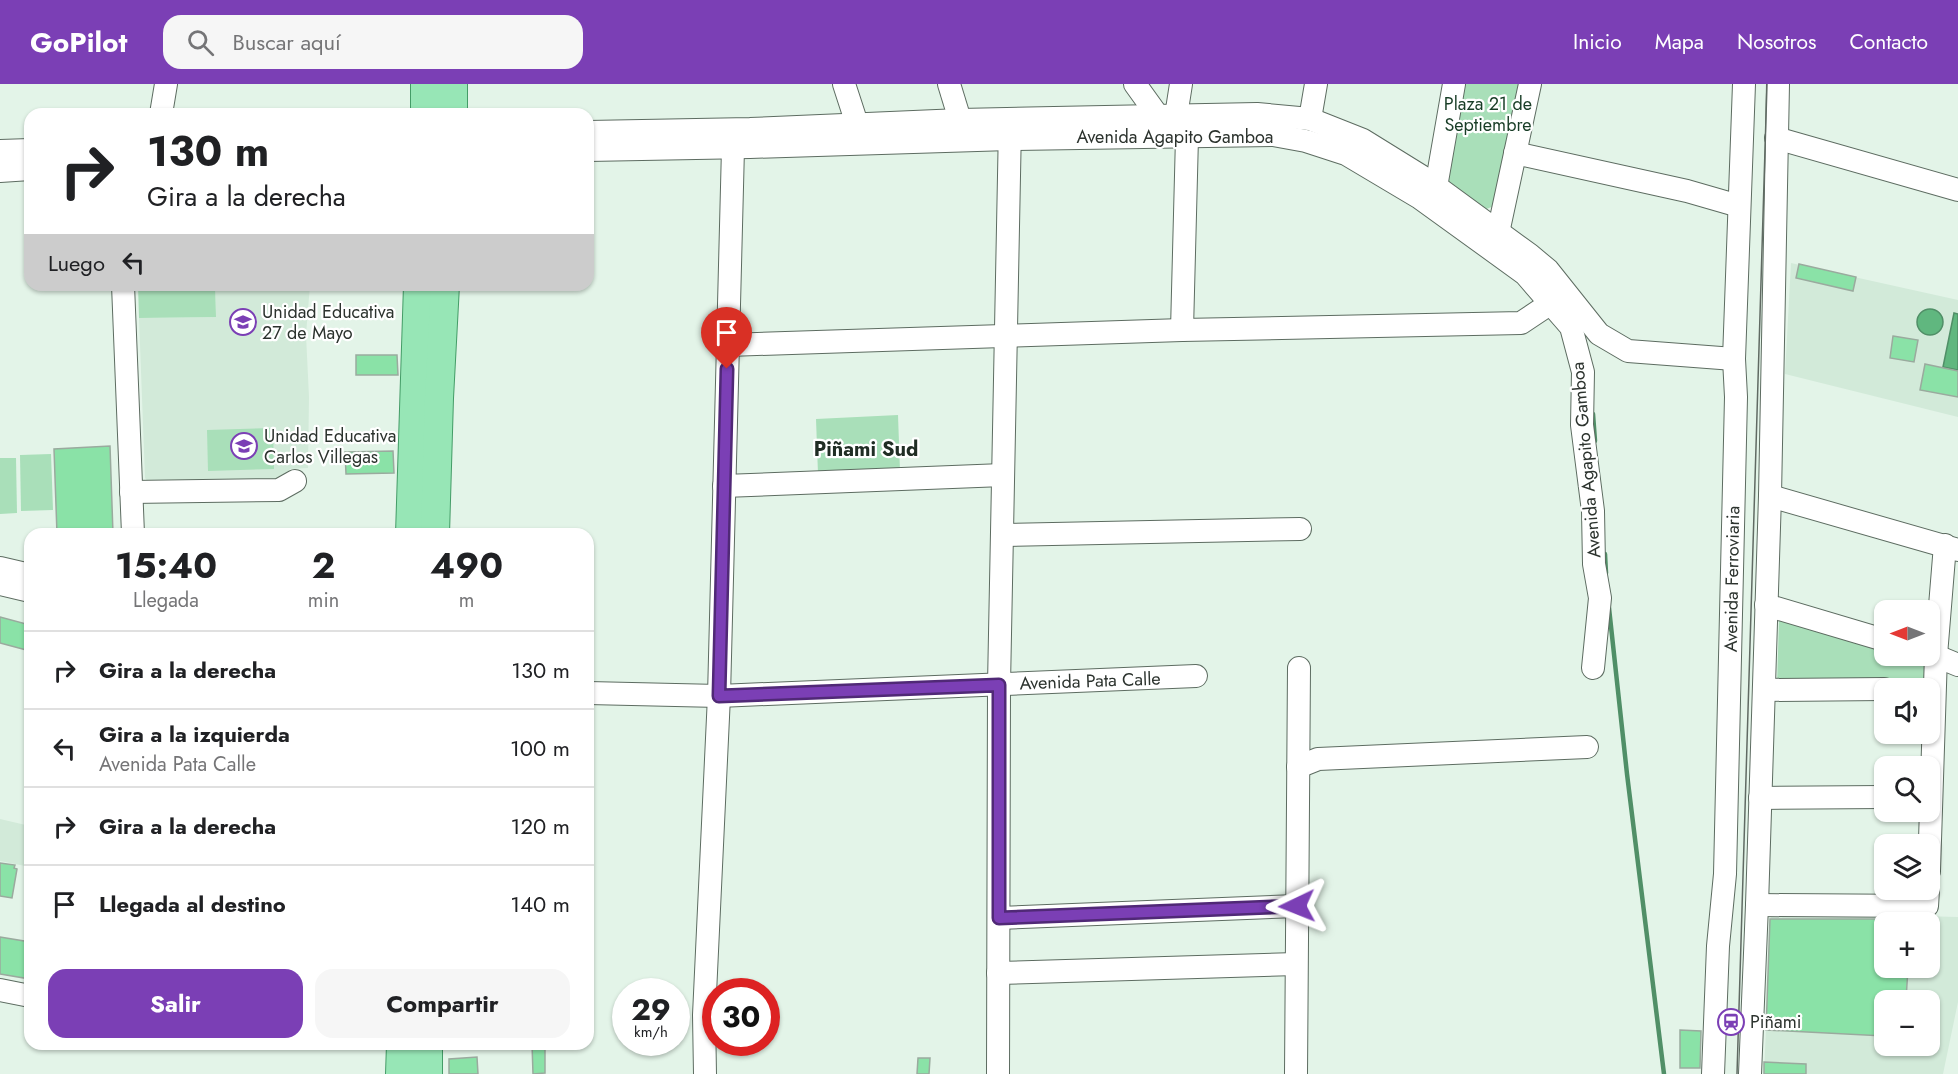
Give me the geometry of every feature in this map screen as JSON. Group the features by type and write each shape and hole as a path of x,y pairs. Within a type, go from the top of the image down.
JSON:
{"main road":[{"path":"425,84 425,108"},
{"path":"453,84 453,108"},
{"path":"410,528 418,291"},
{"path":"435,528 445,291"},
{"path":"400,1074 401,1050"},
{"path":"428,1050 428,1074"}],"street":[{"path":"161,108 166,84"},
{"path":"844,84 857,124"},
{"path":"949,84 960,120"},
{"path":"1136,84 1167,116 1181,84"},
{"path":"1310,118 1316,84"},
{"path":"1436,187 1454,84"},
{"path":"1498,233 1530,84"},
{"name":"Avenida Ferroviaria","path":"1713,1074 1718,946 1725,874 1737,397 1734,359 1743,84"},
{"name":"Avenida Ferroviaria","path":"1750,1074 1770,496 1778,84"},
{"name":"Avenida Agapito Gamboa","path":"594,150 733,148 1167,116 1257,114 1310,118 1363,140 1426,179 1548,270 1599,334 1628,351 1734,359"},
{"name":"Avenida Agapito Gamboa","path":"594,132 750,129 960,120 1010,129 1187,137 1274,135 1306,141 1346,154 1420,198 1516,267 1525,274 1570,327 1583,372 1582,425 1593,511 1594,564 1600,598 1593,668"},
{"path":"998,1074 999,685 1010,129"},
{"path":"1182,330 1187,137"},
{"path":"1776,138 1958,189"},
{"path":"705,1074 704,1015 719,696 733,148"},
{"path":"0,152 24,150"},
{"path":"1515,153 1687,191 1739,206"},
{"path":"0,171 24,169"},
{"path":"123,291 133,528"},
{"path":"728,345 1182,330 1521,323 1551,303"},
{"path":"1737,397 1771,418"},
{"path":"724,486 1003,475"},
{"path":"131,492 279,490 295,481"},
{"path":"1770,496 1951,548 1940,613"},
{"path":"1002,535 1300,529"},
{"path":"0,568 24,574"},
{"path":"0,584 24,590"},
{"path":"1766,605 1874,637"},
{"path":"1940,657 1958,665"},
{"path":"1296,1074 1299,668"},
{"name":"Avenida Pata Calle","path":"594,693 719,696 1196,676"},
{"path":"1764,690 1874,689"},
{"path":"1298,767 1318,759 1587,747"},
{"path":"1760,798 1874,797"},
{"path":"1757,905 1879,900"},
{"path":"999,918 1297,906"},
{"path":"998,973 1296,964"},
{"path":"0,990 24,995"}],"shaded area":[{"path":"1791,263 1958,300 1958,417 1785,374"},
{"path":"215,291 310,291 306,335 309,397 308,468 290,469 277,483 150,484 145,478 139,318 216,317"},
{"path":"1930,309 1939,313 1943,322 1939,331 1930,335 1921,331 1917,322 1921,313"},
{"path":"1954,313 1958,314 1958,370 1943,367"},
{"path":"0,819 24,825 24,866 0,861"},
{"path":"1771,912 1874,915 1874,978 1940,978 1940,917 1958,917 1958,1002 1943,1074 1764,1074"}],"green space":[{"name":"Plaza 21 de Septiembre","path":"1463,84 1525,84 1494,206 1484,210 1446,183"},
{"path":"138,291 215,291 216,317 139,318"},
{"path":"898,415 900,471 818,474 816,419"},
{"path":"273,428 274,469 208,471 207,430"},
{"path":"51,454 53,510 21,511 20,455"},
{"path":"0,458 16,458 17,513 0,514"},
{"path":"1779,620 1874,649 1874,666 1928,666 1927,678 1874,678 1874,682 1777,684"}],"building":[{"path":"1799,264 1856,277 1853,291 1796,278"},
{"path":"1893,336 1918,340 1914,362 1890,358"},
{"path":"356,355 397,355 398,375 356,375"},
{"path":"1925,364 1958,371 1958,397 1920,390"},
{"path":"110,446 113,528 57,528 54,449"},
{"path":"393,451 394,473 346,474 345,452"},
{"path":"0,617 24,623 24,649 0,643"},
{"path":"0,863 15,865 14,868 17,869 12,898 0,896"},
{"path":"1770,919 1874,919 1874,978 1907,978 1907,990 1874,990 1874,1035 1766,1030"},
{"path":"0,937 24,941 24,978 0,974"},
{"path":"1680,1030 1701,1031 1700,1068 1680,1068"},
{"path":"532,1050 545,1050 545,1073 533,1074"},
{"path":"477,1057 478,1074 449,1074 449,1059"},
{"path":"918,1058 930,1058 929,1074 917,1074"},
{"path":"1764,1062 1806,1064 1806,1074 1764,1074"}],"waterway":[{"path":"1593,414 1595,441"},
{"path":"1605,554 1606,573"},
{"path":"1609,608 1664,1074"}],"tram line":[{"path":"1737,1074 1767,84"}],"place":[{"name":"Unidad Educativa 27 de Mayo","path":"243,322"},
{"name":"Unidad Educativa Carlos Villegas","path":"244,446"},
{"name":"Piñami","path":"1731,1022"}],"district":[{"name":"Piñami Sud","path":"866,449"}],"route":[{"path":"727,369 719,696 999,685 999,918 1297,906"}]}
